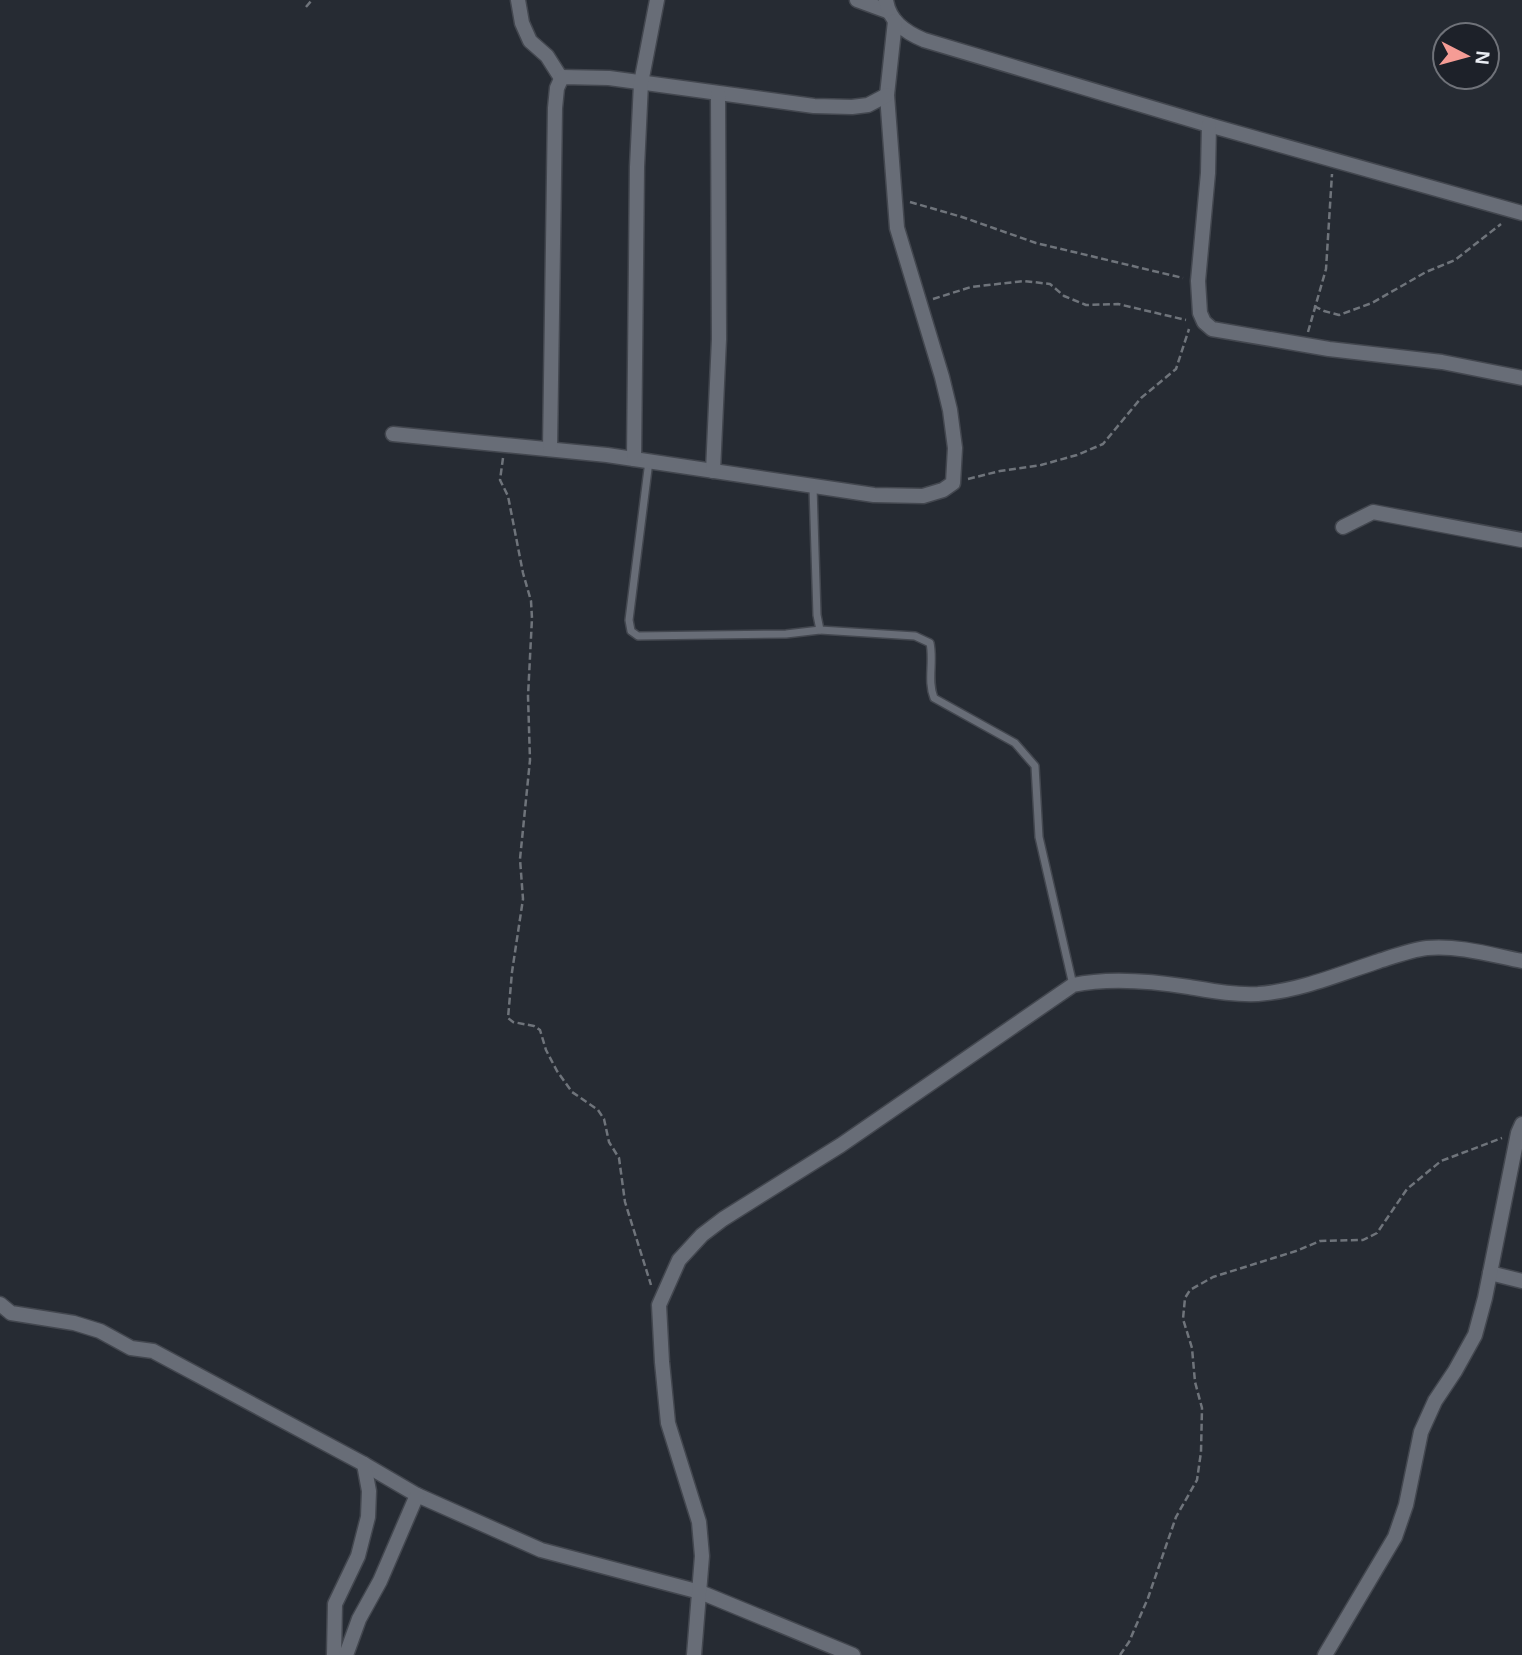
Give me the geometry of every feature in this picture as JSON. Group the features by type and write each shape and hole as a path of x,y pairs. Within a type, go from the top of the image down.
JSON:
{"street":[{"path":"518,0 522,23 530,41 547,56 561,78"},
{"path":"641,460 637,167 641,83 657,0"},
{"path":"857,0 889,11 908,33 924,40 1209,125 1519,212"},
{"path":"393,434 641,460 874,495 923,496 943,490 953,483 955,448 950,410 897,228 887,95 889,11"},
{"path":"561,78 609,78 814,106 867,105 887,95"},
{"path":"550,449 555,108 561,78"},
{"path":"713,471 719,339 718,94"},
{"path":"1209,125 1208,173 1198,281 1200,313 1204,322 1212,329 1305,345 1442,362 1522,378"},
{"path":"1343,527 1373,512 1522,540"},
{"path":"694,1655 702,1556 699,1522 668,1423 659,1305 679,1260 702,1235 841,1145 1073,985 1089,981 1116,981 1188,987 1228,995 1259,994 1294,989 1428,948 1470,951 1522,961"},
{"path":"1325,1655 1395,1537 1406,1505 1421,1432 1435,1401 1475,1335 1520,1128"},
{"path":"1490,1273 1522,1281"},
{"path":"0,1304 11,1313 74,1323 100,1331 131,1348 153,1351 364,1464 416,1495 541,1550 700,1592 831,1650 853,1655"},
{"path":"334,1655 335,1604 358,1556 368,1517 369,1491 364,1464"},
{"path":"346,1655 359,1619 380,1581 416,1495"}],"lane":[{"path":"641,460 629,620 631,631 638,636 786,634 820,630 915,636 930,643 933,655 931,691 934,698 1016,743 1035,766 1039,837 1073,985"},
{"path":"813,487 817,615 820,630"}],"path":[{"path":"306,7 312,0"},
{"path":"1305,345 1326,269 1333,160"},
{"path":"893,198 962,217 1036,243 1198,281"},
{"path":"1314,306 1339,314 1372,303 1426,272 1455,260 1519,212"},
{"path":"920,303 971,287 1024,281 1050,284 1064,296 1086,305 1118,304 1192,321 1176,369 1141,398 1103,444 1041,465 1000,471 953,483"},
{"path":"510,446 501,466 500,480 508,496 531,601 532,618 528,696 530,760 520,859 523,899 508,1018 540,1030 546,1050 572,1092 598,1110 604,1119 609,1142 619,1158 625,1202 659,1305"},
{"path":"1120,1655 1129,1642 1148,1598 1175,1517 1197,1480 1202,1408 1195,1382 1192,1348 1183,1318 1185,1298 1190,1290 1213,1278 1320,1241 1363,1240 1377,1233 1407,1189 1441,1161 1520,1128"}]}
